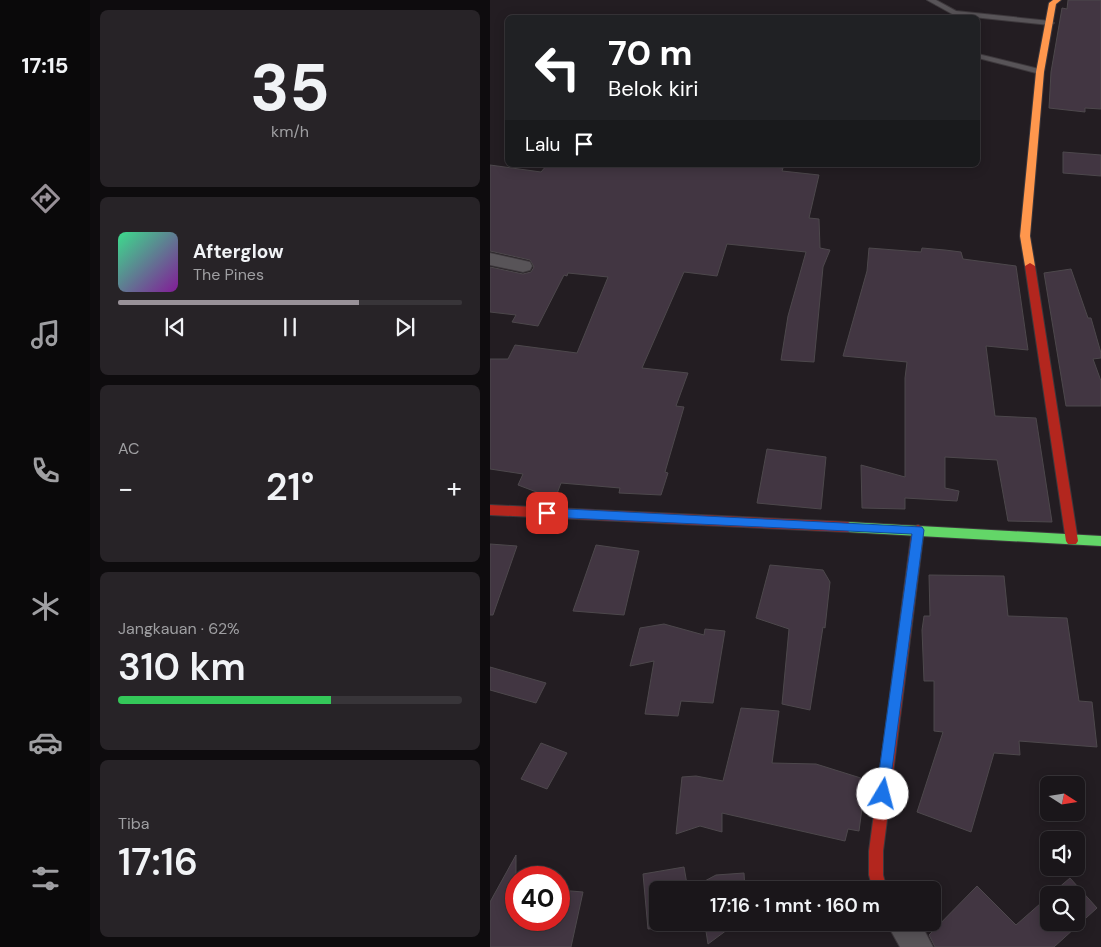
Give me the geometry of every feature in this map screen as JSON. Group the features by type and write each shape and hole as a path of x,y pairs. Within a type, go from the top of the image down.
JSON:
{"street":[{"path":"1057,0 1052,3 1040,72 1025,236 1072,541"},
{"path":"490,259 523,266"},
{"path":"490,510 918,530 1072,541 1101,541"},
{"path":"878,881 876,851 918,530"},
{"path":"907,931 918,947"}],"lane":[{"path":"931,0 954,13 973,15"},
{"path":"980,16 1050,23"},
{"path":"980,57 1040,72"}],"building":[{"path":"1068,0 1101,0 1101,109 1085,108 1085,112 1049,108 1051,72 1062,8 1067,9"},
{"path":"1063,152 1101,155 1101,176 1063,173"},
{"path":"490,165 541,172 545,167 770,167 783,168 782,171 819,175 809,218 819,219 820,248 830,250 823,267 814,362 781,360 788,316 806,252 727,244 717,276 684,272 642,368 688,373 676,406 684,407 665,472 668,473 661,495 619,493 620,488 561,483 555,499 518,485 523,474 490,469 490,359 508,359 515,345 577,353 608,277 568,273 567,276 564,275 538,326 512,322 516,315 490,312 490,267 523,274 531,272 534,267 530,260 490,251"},
{"path":"869,248 921,252 922,248 945,250 961,252 963,259 1016,266 1028,350 986,346 995,416 1036,418 1052,522 1008,521 997,460 945,457 945,488 959,491 957,501 905,498 905,509 862,508 861,465 905,477 905,378 907,362 843,356 867,271"},
{"path":"1071,269 1088,318 1091,318 1101,353 1101,358 1093,359 1101,381 1101,406 1066,406 1044,273"},
{"path":"767,449 826,457 821,509 757,503"},
{"path":"490,544 517,546 493,615 490,615"},
{"path":"596,545 639,551 624,615 573,611"},
{"path":"770,565 823,570 830,582 825,628 823,627 810,710 782,704 789,629 756,618"},
{"path":"929,575 1004,576 1008,616 1067,618 1079,701 1092,702 1097,747 1019,741 1020,755 994,753 971,832 917,812 943,732 934,731 934,681 924,681 922,630 924,616 930,616"},
{"path":"664,624 704,635 705,629 725,631 713,703 681,701 678,716 645,714 654,661 630,666 640,628"},
{"path":"490,667 546,683 536,703 490,690"},
{"path":"741,708 779,711 772,763 816,764 864,779 860,792 864,793 859,831 848,829 845,841 722,813 722,832 700,826 676,834 682,777 696,776 723,781"},
{"path":"541,743 567,753 547,789 521,779"},
{"path":"516,855 516,866 510,866"},
{"path":"684,867 686,881 649,881 649,929 648,929 643,874"},
{"path":"744,873 744,881 705,881 716,875"},
{"path":"505,875 505,931 570,931 570,891 583,892 571,947 490,947 490,902"},
{"path":"1070,878 1077,886 1061,886"},
{"path":"977,886 1016,925 1040,904 1040,931 1072,931 1054,947 935,947 929,935 933,931 941,931 941,923"},
{"path":"1085,895 1097,908 1085,919"},
{"path":"706,931 726,931 708,944"}],"traffic: fast":[{"path":"848,527 1101,541"}],"traffic: slow":[{"path":"1030,266 1025,236 1040,72 1053,3 1057,0"}],"traffic: jam":[{"path":"1030,266 1072,541"},
{"path":"490,510 848,527"},
{"path":"878,881 876,851 918,530"}],"route":[{"path":"547,513 918,530 883,794"}]}
